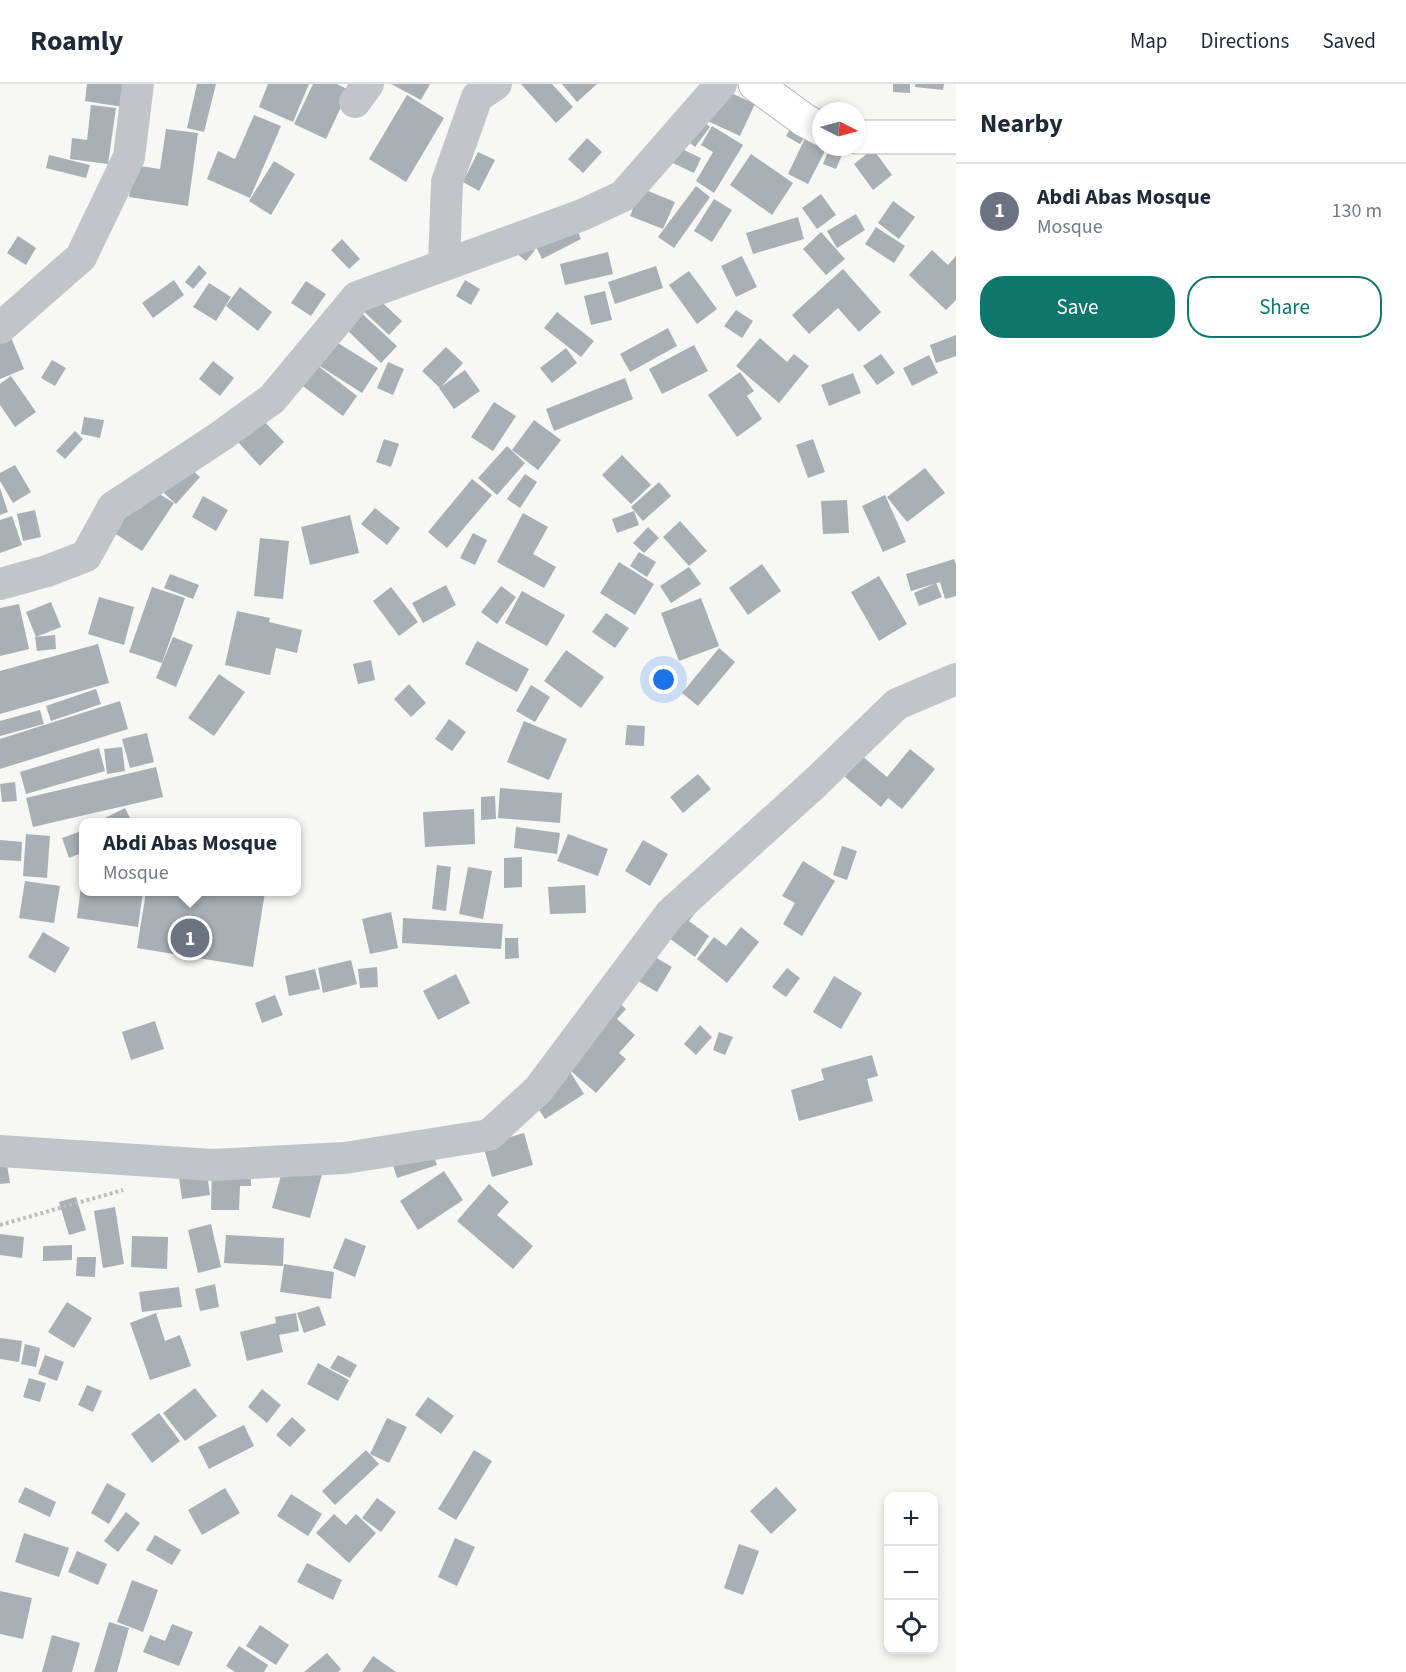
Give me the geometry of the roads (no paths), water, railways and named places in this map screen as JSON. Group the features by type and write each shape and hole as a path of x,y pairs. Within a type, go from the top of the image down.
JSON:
{"main road":[{"path":"754,84 812,124"},
{"path":"866,137 956,137"}],"street":[{"path":"0,328 81,256 129,157 138,84"},
{"path":"444,265 447,182 477,97 496,84"},
{"path":"0,584 47,571 86,556 113,507 222,436 272,399 357,297 582,215 623,196 721,84"},
{"path":"0,1151 212,1165 345,1158 489,1135 538,1090 670,914 814,784 897,704 956,679"}],"place":[{"name":"Abdi Abas Mosque","path":"190,938"}]}
